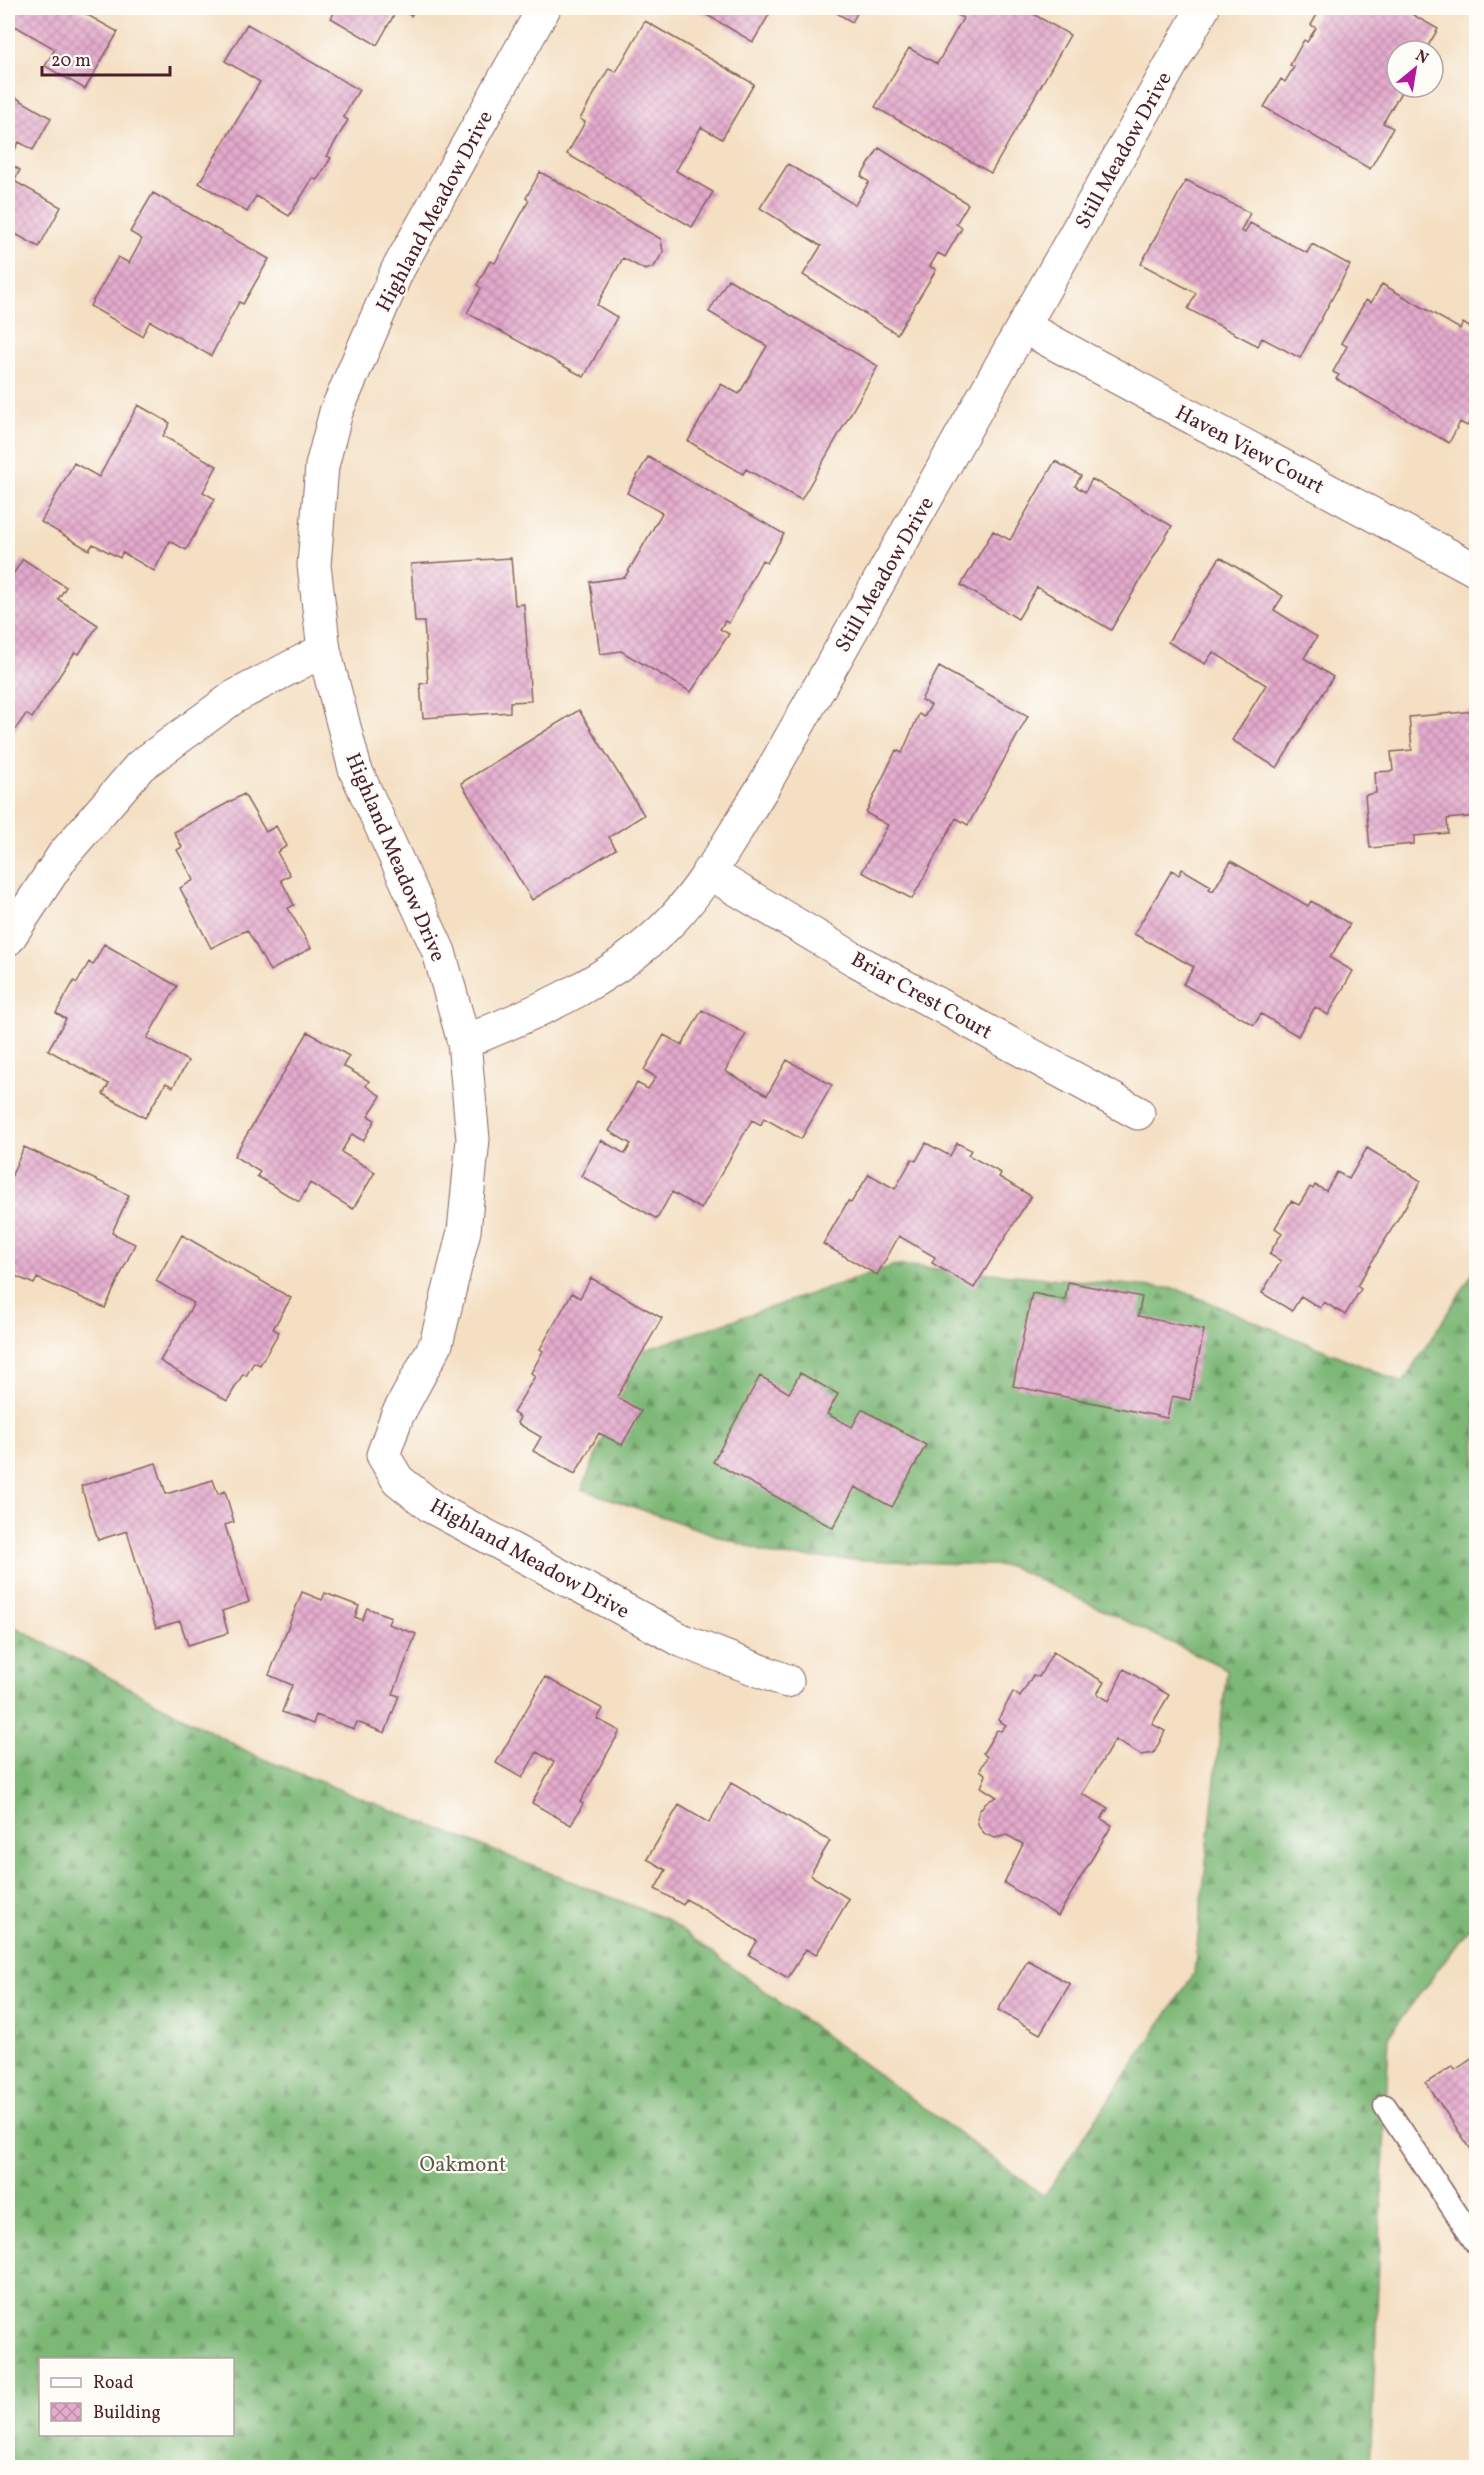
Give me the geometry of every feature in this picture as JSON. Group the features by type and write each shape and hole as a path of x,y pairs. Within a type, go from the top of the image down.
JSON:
{"street":[{"name":"Highland Meadow Drive","path":"544,8 397,271 336,412 322,466 314,565 324,650 356,769 439,952 464,1042 473,1138 464,1231 436,1344 397,1416 383,1455 398,1480 432,1507 683,1641 787,1681"},
{"name":"Still Meadow Drive","path":"464,1042 543,1010 638,952 674,919 708,872 763,787 1203,8"},
{"name":"Haven View Court","path":"1024,327 1476,570"},
{"path":"8,939 64,854 140,766 234,697 324,650"},
{"name":"Briar Crest Court","path":"708,872 854,959 1138,1113"}],"lane":[{"path":"1385,2106 1476,2243"}],"green space":[{"name":"Oakmont","path":"895,1265 1177,1289 1403,1383 1476,1268 1476,1918 1389,2035 1370,2467 8,2467 8,1623 258,1757 666,1919 1044,2196 1194,1974 1227,1669 1010,1566 776,1556 582,1489 639,1352"}],"building":[{"path":"8,8 75,8 118,32 85,89 45,66 55,49 8,22"},
{"path":"337,8 398,8 377,45 331,18"},
{"path":"398,8 416,8 411,16"},
{"path":"695,8 766,8 770,13 753,42"},
{"path":"828,8 860,8 852,22"},
{"path":"943,8 1023,8 1070,35 991,173 875,107 909,48 937,64 963,18"},
{"path":"1321,8 1401,8 1438,29 1432,39 1385,39 1385,99 1397,99 1383,123 1393,128 1370,169 1264,107 1281,79 1285,82 1294,67 1290,65 1304,40 1307,42 1316,28 1311,25"},
{"path":"645,21 754,84 722,139 701,127 676,171 713,192 692,227 567,154 585,122 580,119 609,68 616,72"},
{"path":"247,24 359,90 343,117 348,120 327,156 331,158 317,180 313,178 289,216 256,196 247,212 199,183 260,82 225,61"},
{"path":"8,93 51,118 33,150 19,142 8,163"},
{"path":"879,148 968,204 956,224 962,228 945,257 938,253 930,266 936,270 897,334 803,275 821,246 760,208 788,164 855,205 869,182 861,176"},
{"path":"8,163 20,170 14,181 61,207 39,247 8,230"},
{"path":"540,172 661,239 663,252 654,267 645,270 623,258 597,305 617,317 584,377 467,313 481,288 477,285 490,261 495,263 529,200 526,198"},
{"path":"1186,180 1250,213 1241,231 1245,233 1250,223 1307,253 1312,244 1350,265 1300,358 1262,338 1258,346 1188,309 1196,293 1141,264"},
{"path":"153,193 269,259 243,304 239,302 211,356 150,321 142,336 90,306 118,257 129,263 142,239 130,232"},
{"path":"728,279 878,366 801,500 746,469 743,474 688,441 721,384 739,394 767,346 709,312"},
{"path":"1382,284 1460,329 1463,323 1476,331 1476,409 1467,426 1460,422 1449,443 1336,379 1339,375 1333,372 1347,346 1341,343 1366,300 1371,303"},
{"path":"138,405 170,423 163,436 217,466 203,492 215,499 186,550 170,541 154,571 122,552 120,558 93,544 89,550 41,522 74,463 99,477"},
{"path":"648,457 784,534 767,563 762,560 729,623 725,621 720,629 729,634 691,692 621,651 600,654 590,582 625,577 662,513 627,493"},
{"path":"1055,461 1081,476 1075,486 1085,492 1092,479 1172,526 1111,630 1037,587 1018,619 961,585 993,531 1010,540"},
{"path":"1220,557 1283,596 1274,610 1317,637 1304,658 1333,677 1277,768 1232,740 1266,685 1213,652 1205,664 1168,642"},
{"path":"511,558 515,605 524,604 531,701 510,702 510,712 423,718 420,684 428,683 424,622 415,622 411,564"},
{"path":"23,559 66,587 58,599 98,625 79,654 75,652 32,718 26,714 11,736 8,734 8,582"},
{"path":"939,667 1028,716 968,825 956,818 912,899 862,872 888,825 866,813 896,750 902,753 919,714 924,717 931,705 921,700"},
{"path":"579,710 644,815 609,837 616,849 532,900 461,783"},
{"path":"1476,711 1476,816 1447,819 1448,833 1414,836 1414,844 1370,848 1365,795 1376,793 1375,772 1393,771 1391,752 1412,750 1409,717"},
{"path":"244,794 266,832 276,826 287,846 277,852 290,875 281,880 294,905 288,908 311,948 270,971 247,930 211,948 180,888 194,880 177,850 182,847 174,832"},
{"path":"1231,861 1308,906 1311,901 1350,924 1330,958 1353,971 1328,1015 1315,1007 1298,1036 1261,1014 1254,1025 1183,984 1194,967 1134,934 1172,870 1179,875 1182,869 1211,886 1209,889 1213,891"},
{"path":"104,944 177,986 147,1038 188,1061 173,1087 166,1083 145,1118 103,1094 109,1084 48,1050 66,1019 56,1013 74,981 77,983 89,962 93,965"},
{"path":"702,1010 746,1034 725,1071 767,1095 787,1060 832,1085 801,1139 764,1118 761,1125 752,1120 701,1209 672,1192 657,1219 581,1176 601,1140 625,1154 631,1144 609,1131 637,1083 648,1089 656,1077 644,1070 664,1035 682,1045"},
{"path":"308,1032 349,1056 343,1066 369,1081 366,1086 381,1096 368,1116 375,1120 363,1141 352,1134 341,1152 375,1172 353,1209 310,1183 299,1202 257,1176 260,1172 234,1156"},
{"path":"926,1143 950,1156 957,1143 971,1150 968,1155 1001,1173 999,1177 1031,1196 974,1288 932,1263 935,1257 899,1236 877,1275 823,1244 848,1201 851,1203 869,1174 895,1189 912,1159 916,1161"},
{"path":"24,1147 129,1195 112,1233 135,1244 105,1308 37,1278 34,1284 8,1273 8,1212 12,1202 8,1201 8,1184"},
{"path":"1367,1148 1421,1181 1357,1286 1361,1289 1345,1315 1324,1302 1320,1308 1301,1296 1292,1311 1262,1293 1281,1261 1269,1254 1282,1233 1275,1228 1291,1201 1299,1205 1310,1187 1313,1189 1315,1185 1326,1191 1337,1172 1349,1179"},
{"path":"182,1235 291,1298 273,1329 279,1332 260,1365 254,1362 246,1376 243,1374 227,1401 160,1361 194,1303 156,1281"},
{"path":"591,1278 662,1318 617,1397 641,1411 622,1445 599,1433 575,1474 533,1451 541,1437 517,1423 520,1417 513,1413 535,1376 531,1373 543,1351 540,1349 572,1293 580,1298"},
{"path":"1068,1282 1142,1297 1138,1316 1204,1330 1190,1400 1172,1396 1167,1418 1013,1386 1032,1293 1065,1300"},
{"path":"800,1373 838,1394 827,1414 852,1427 862,1409 926,1445 892,1507 855,1487 833,1528 713,1462 760,1376 789,1393"},
{"path":"156,1463 166,1494 213,1480 218,1494 225,1491 234,1522 225,1525 249,1602 222,1611 228,1633 188,1645 180,1621 156,1628 127,1531 98,1540 81,1486"},
{"path":"302,1592 322,1600 325,1593 359,1606 355,1617 362,1620 367,1608 391,1617 388,1624 416,1634 393,1694 399,1696 385,1733 357,1722 354,1729 316,1715 313,1724 282,1712 292,1685 269,1675"},
{"path":"1053,1652 1104,1682 1097,1694 1109,1701 1124,1669 1169,1695 1152,1724 1165,1731 1154,1753 1141,1755 1115,1740 1082,1794 1108,1808 1101,1819 1112,1825 1058,1916 1004,1883 1023,1844 1007,1835 995,1838 985,1834 979,1827 977,1819 979,1811 986,1802 997,1797 981,1787 986,1775 980,1770 987,1757 983,1753 997,1730 1001,1731 1006,1725 998,1720 1013,1692 1020,1697 1033,1675 1039,1677"},
{"path":"545,1677 603,1709 597,1719 620,1731 580,1802 583,1804 571,1825 532,1803 554,1762 537,1752 522,1778 496,1763"},
{"path":"731,1783 830,1841 810,1875 849,1899 816,1955 806,1949 788,1978 749,1955 757,1941 686,1899 683,1905 655,1889 666,1870 647,1859 679,1805 709,1823"},
{"path":"1028,1960 1070,1984 1040,2034 998,2010"},
{"path":"1476,2056 1476,2157 1426,2083 1453,2066 1455,2070"}]}
